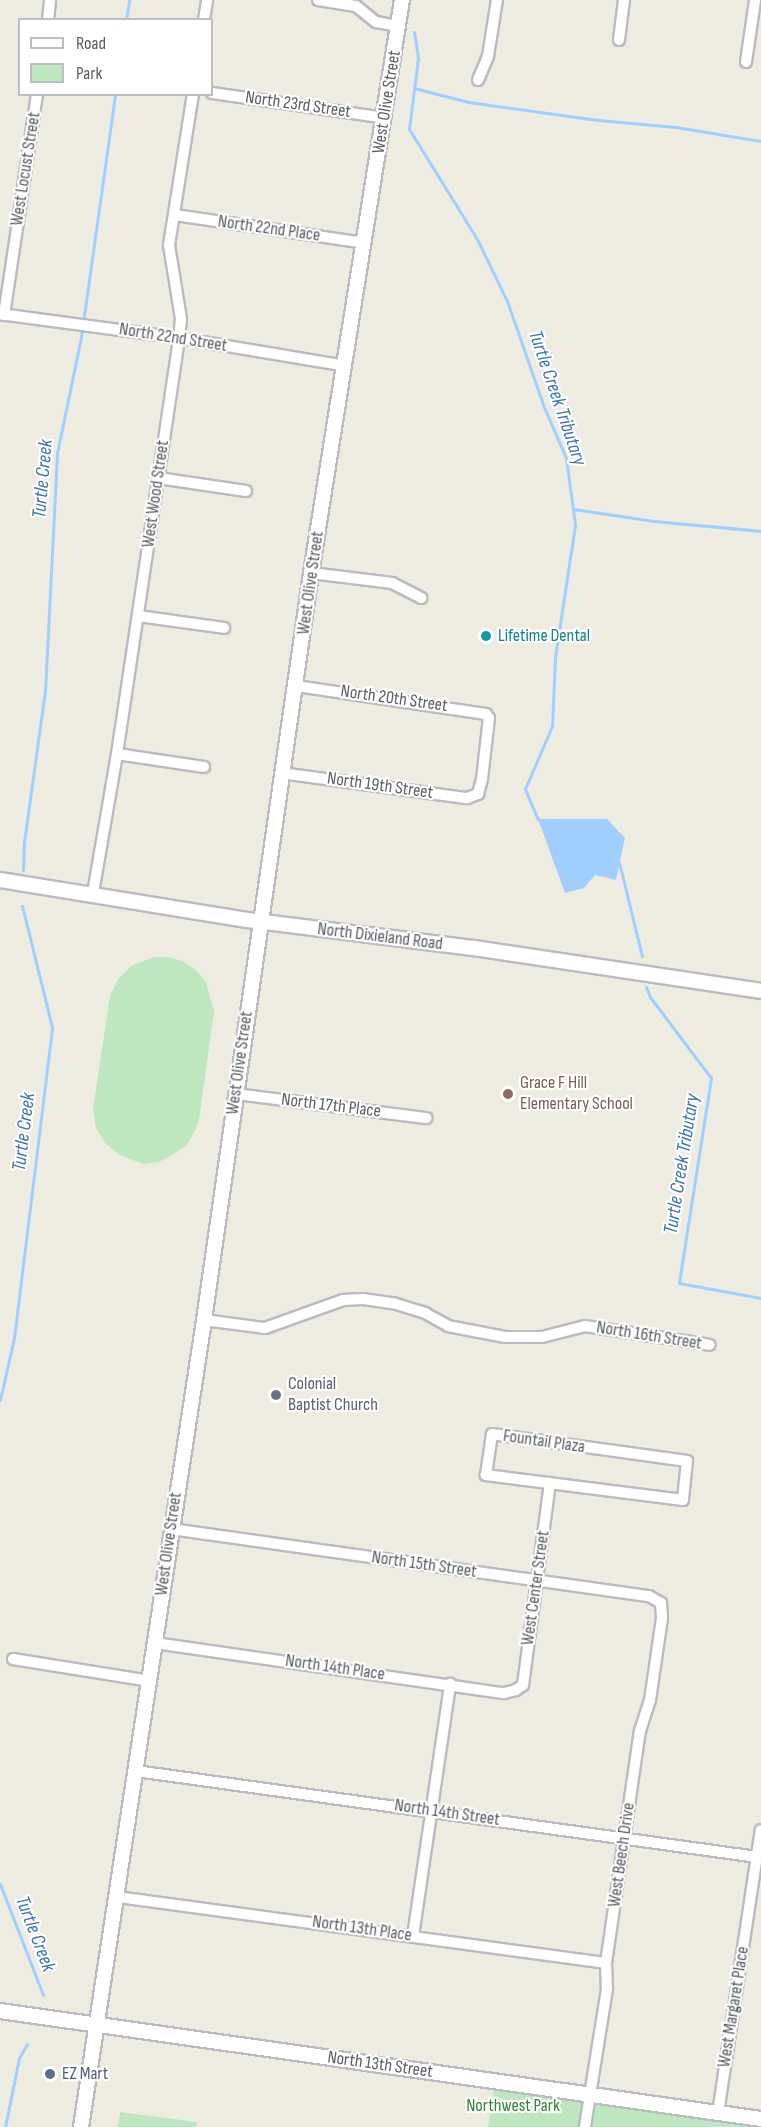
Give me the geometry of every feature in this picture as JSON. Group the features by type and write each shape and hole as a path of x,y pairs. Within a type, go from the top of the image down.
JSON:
{"main road":[{"name":"West Olive Street","path":"81,2127 118,1897 171,1529 204,1320 281,773 297,686 311,573 346,366 402,0"},
{"name":"North Dixieland Road","path":"0,880 93,893 260,922 474,948 761,991"},
{"name":"North 13th Street","path":"0,2011 761,2119"}],"street":[{"path":"48,18 50,0"},
{"path":"204,18 207,0"},
{"path":"318,0 356,6 376,22 398,26"},
{"path":"478,80 488,56 497,0"},
{"path":"619,40 624,0"},
{"path":"746,62 755,0"},
{"name":"North 23rd Street","path":"213,93 385,118"},
{"name":"West Locust Street","path":"2,315 38,96"},
{"name":"West Wood Street","path":"93,893 117,754 179,338 181,319 169,245 193,96"},
{"name":"North 22nd Place","path":"175,215 364,243"},
{"name":"North 22nd Street","path":"2,315 179,338 346,366"},
{"path":"158,478 246,491"},
{"path":"311,573 392,583 421,598"},
{"path":"138,616 224,628"},
{"name":"North 20th Street","path":"297,686 477,711 489,718 478,794"},
{"path":"117,754 204,767"},
{"name":"North 19th Street","path":"281,773 467,798 478,794"},
{"name":"North 17th Place","path":"236,1094 426,1118"},
{"name":"North 16th Street","path":"204,1320 265,1328 343,1300 363,1299 393,1303 425,1312 448,1326 505,1337 542,1337 585,1326 710,1345"},
{"name":"Fountail Plaza","path":"492,1434 687,1461 683,1500 550,1483 486,1475 492,1434"},
{"name":"West Center Street","path":"516,1690 523,1685 550,1483"},
{"name":"North 15th Street","path":"171,1529 649,1596 661,1604 662,1618"},
{"name":"West Beech Drive","path":"585,2127 607,1989 606,1963 640,1730 650,1700 662,1618"},
{"name":"North 14th Place","path":"155,1643 504,1693 516,1690"},
{"path":"13,1659 150,1681"},
{"path":"412,1936 450,1684"},
{"name":"North 14th Street","path":"136,1771 431,1810 757,1857"},
{"name":"West Margaret Place","path":"718,2113 761,1830"},
{"name":"North 13th Place","path":"118,1897 606,1963"}],"green space":[{"path":"154,957 167,957 182,961 196,970 206,982 214,1011 199,1120 194,1133 186,1146 172,1155 159,1162 143,1164 120,1155 105,1143 96,1128 93,1109 110,996 118,979 131,966"},
{"name":"Northwest Park","path":"495,2082 761,2119 761,2127 488,2127"},
{"path":"120,2112 197,2122 196,2127 118,2127"}],"water":[{"path":"538,819 607,819 625,838 616,880 595,875 584,888 565,893"}],"waterway":[{"name":"Turtle Creek","path":"126,18 129,0"},
{"name":"Turtle Creek Tributary","path":"414,32 418,58 409,129 477,239 507,301 544,407 566,458 575,525 555,658 552,726 525,789 538,819 542,821"},
{"path":"414,88 468,102 598,120 676,127 761,141"},
{"name":"Turtle Creek","path":"23,870 24,842 45,691 57,453 81,337 115,96"},
{"path":"573,509 654,521 761,531"},
{"name":"Turtle Creek Tributary","path":"619,862 642,956"},
{"name":"Turtle Creek","path":"0,1400 14,1338 52,1027 22,906"},
{"name":"Turtle Creek Tributary","path":"646,987 650,997 711,1078 679,1283 761,1298"},
{"name":"Turtle Creek","path":"0,1884 43,1995"},
{"name":"Turtle Creek","path":"5,2127 19,2058 27,2044"}],"place":[{"name":"Lifetime Dental","path":"486,636"},
{"name":"Grace F Hill Elementary School","path":"508,1094"},
{"name":"Colonial Baptist Church","path":"276,1395"},
{"name":"EZ Mart","path":"50,2074"}]}
